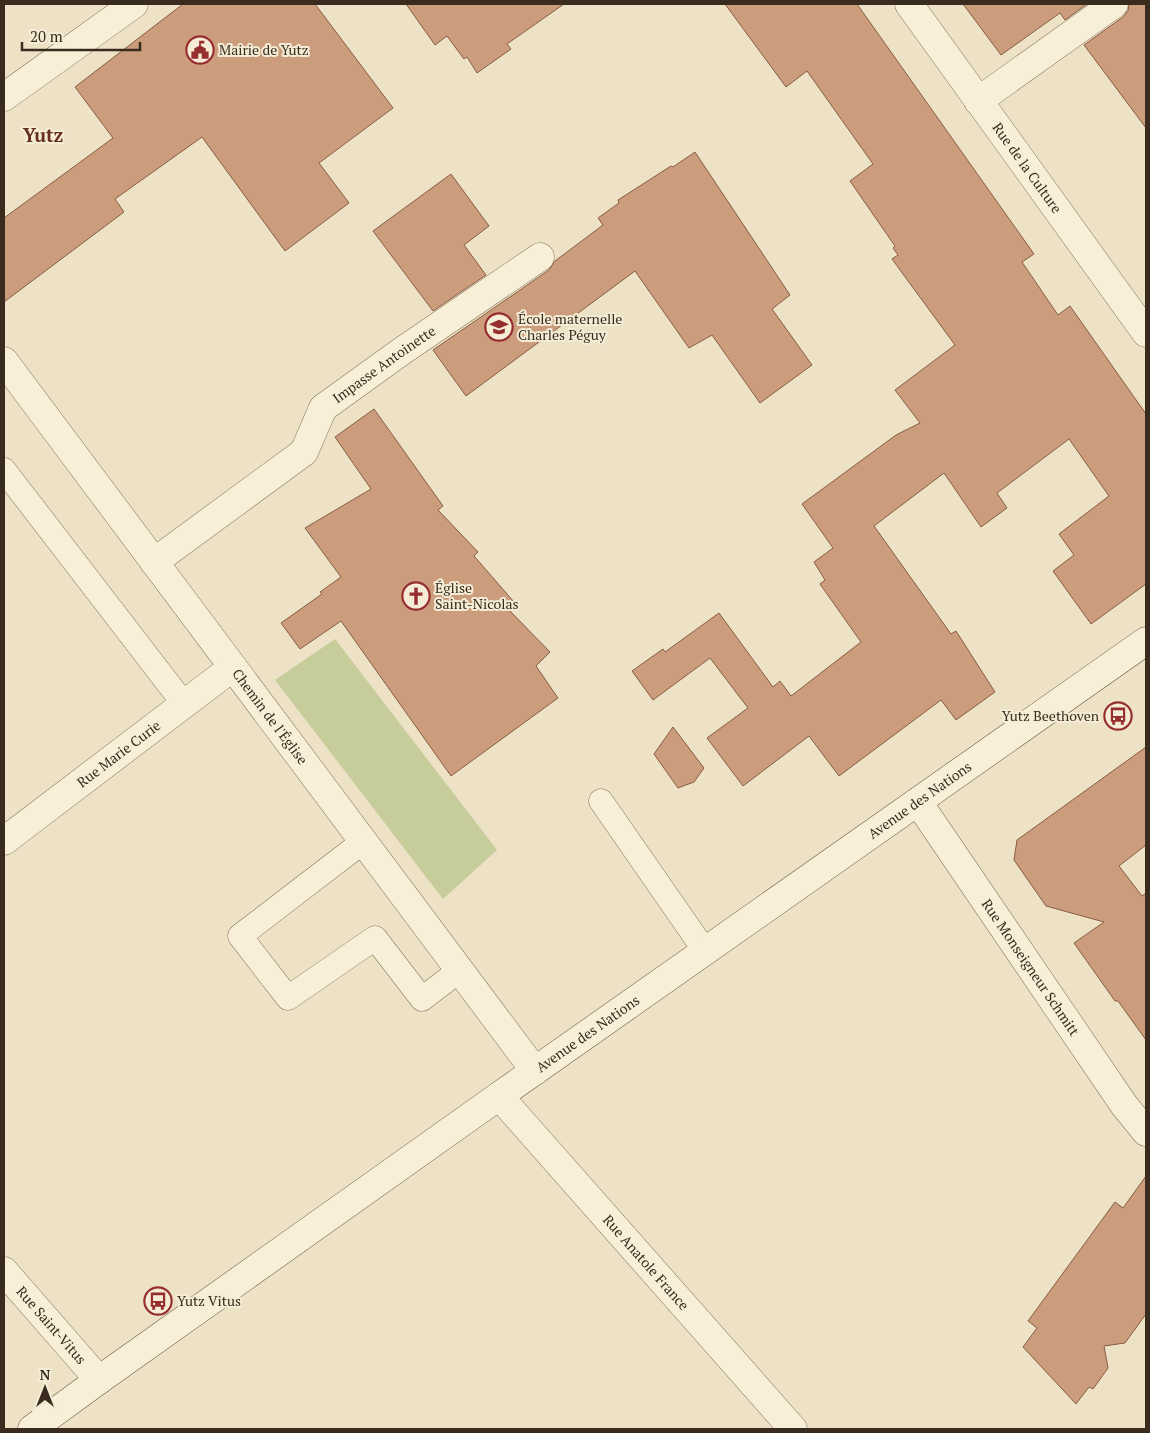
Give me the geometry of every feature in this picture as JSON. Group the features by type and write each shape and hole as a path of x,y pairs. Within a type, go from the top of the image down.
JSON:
{"street":[{"path":"4,97 134,4"},
{"name":"Rue de la Culture","path":"909,4 1146,333"},
{"path":"978,100 1114,4"},
{"name":"Impasse Antoinette","path":"154,562 304,452 322,408 540,257"},
{"name":"Chemin de l'Église","path":"4,361 535,1071"},
{"name":"Avenue des Nations","path":"32,1429 499,1096 1146,641"},
{"name":"Rue Marie Curie","path":"4,841 233,667"},
{"name":"Rue Monseigneur Schmitt","path":"918,802 1124,1105 1146,1132"},
{"name":"Rue Anatole France","path":"499,1096 793,1429"},
{"name":"Rue Saint-Vitus","path":"4,1271 99,1380"}],"lane":[{"path":"4,470 184,704"},
{"path":"601,801 705,951"},
{"path":"364,841 240,936 288,998 375,938 422,999 460,970"}],"green space":[{"path":"335,639 497,850 443,899 275,680"}],"building":[{"path":"183,4 315,4 393,108 319,163 349,203 285,251 202,137 115,199 124,212 4,302 4,218 113,138 75,87"},
{"path":"406,4 564,4 507,44 511,49 477,73 467,57 464,59 447,36 435,45"},
{"path":"725,4 857,4 1034,254 1022,262 1058,315 1070,306 1146,414 1146,584 1091,624 1053,571 1074,555 1059,534 1109,496 1069,439 997,493 1007,508 981,527 944,473 874,526 951,634 956,631 995,692 956,720 941,700 839,776 809,736 743,786 707,738 748,708 710,658 653,700 632,671 663,649 665,652 719,613 773,687 780,681 791,696 861,642 820,584 825,580 814,562 833,548 802,504 896,435 920,423 895,390 955,345 892,259 898,255 893,248 895,246 850,181 873,164 807,71 786,87"},
{"path":"963,4 1087,4 1065,20 1060,13 1001,55"},
{"path":"1129,4 1146,4 1146,128 1084,45 1123,17 1128,11"},
{"path":"695,152 790,295 772,309 812,365 760,403 712,335 689,348 635,271 466,396 433,350 549,270 555,261 603,225 598,218 619,203 618,200"},
{"path":"451,174 489,226 464,245 486,275 433,311 373,231"},
{"name":"Église Saint-Nicolas","path":"374,409 443,506 438,510 478,552 474,556 514,602 507,608 550,652 536,666 558,698 451,776 341,621 300,649 281,623 322,594 320,592 341,577 305,528 371,489 335,437"},
{"path":"673,727 704,768 694,782 678,788 654,754"},
{"path":"1146,747 1146,845 1119,866 1142,896 1146,893 1146,1040 1118,1001 1115,1001 1074,943 1104,922 1046,906 1014,860 1017,840"},
{"path":"1146,1176 1146,1314 1125,1343 1104,1346 1108,1368 1093,1389 1089,1387 1076,1404 1023,1347 1037,1328 1028,1321 1115,1202 1123,1208"}],"place":[{"name":"Mairie de Yutz","path":"200,50"},
{"name":"École maternelle Charles Péguy","path":"499,327"},
{"name":"Église Saint-Nicolas","path":"416,596"},
{"name":"Yutz Beethoven","path":"1118,716"},
{"name":"Yutz Vitus","path":"158,1301"}],"district":[{"name":"Yutz","path":"43,135"}]}
